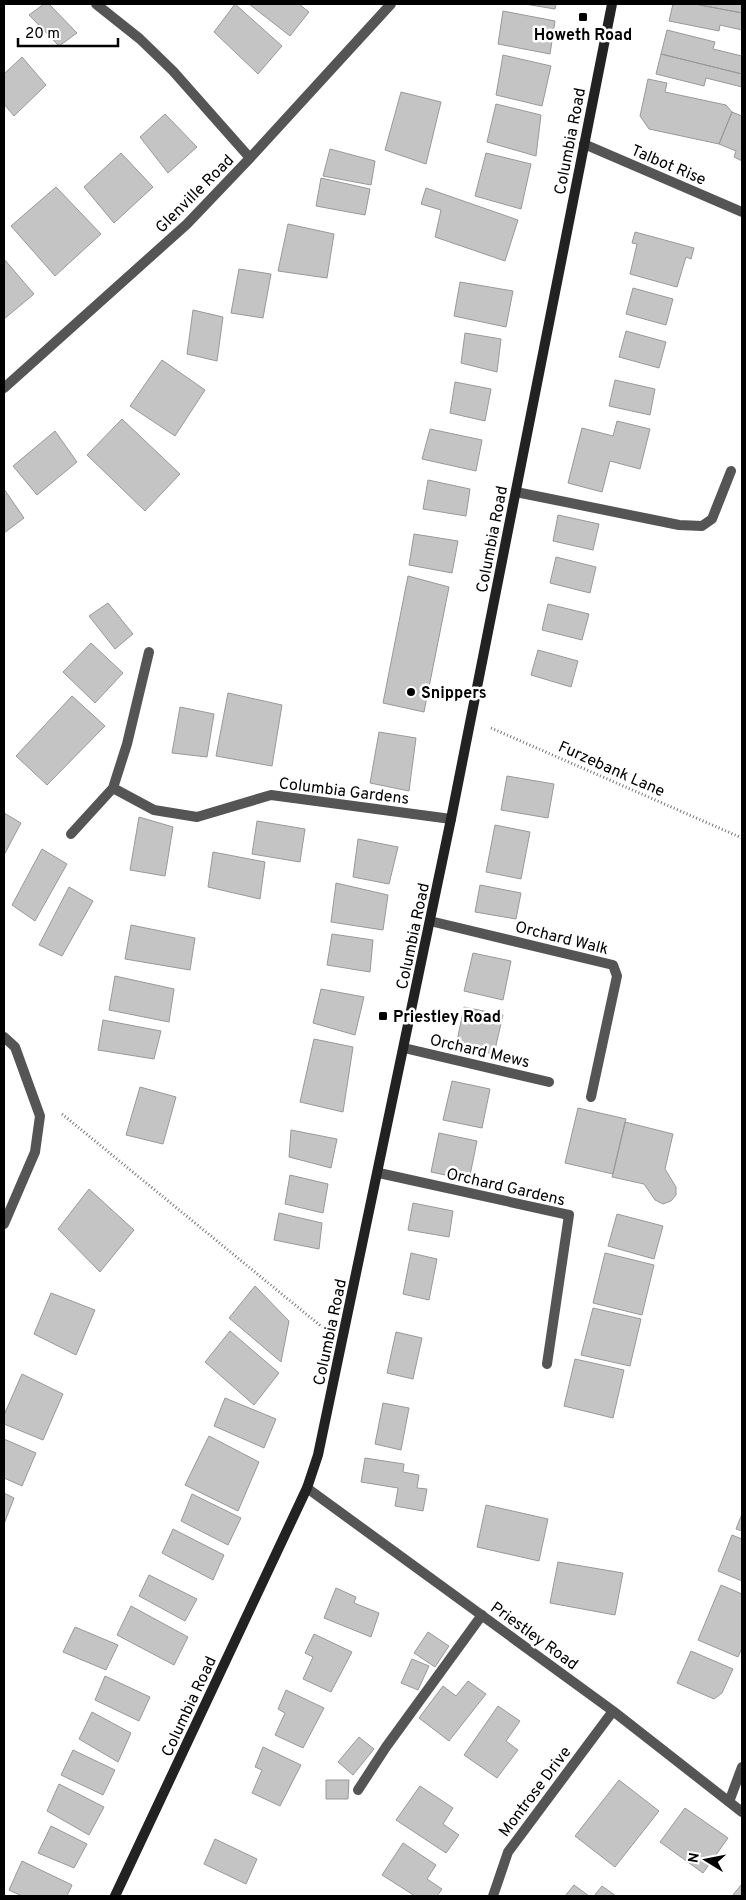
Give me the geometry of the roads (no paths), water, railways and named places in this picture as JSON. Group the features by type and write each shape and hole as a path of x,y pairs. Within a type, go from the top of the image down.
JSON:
{"street":[{"path":"96,4 140,39 173,71 250,158"},
{"name":"Glenville Road","path":"4,388 187,224 250,158 390,4"},
{"name":"Columbia Road","path":"115,1896 307,1488 318,1456 379,1173 451,820 612,4"},
{"name":"Talbot Rise","path":"584,144 742,212"},
{"path":"516,492 679,525 702,526 712,519 731,471"},
{"path":"71,834 113,788 127,744 149,652"},
{"name":"Columbia Gardens","path":"113,788 154,810 197,817 271,795 451,820"},
{"name":"Orchard Walk","path":"430,921 613,965 617,976 591,1097"},
{"path":"4,1037 15,1047 40,1116 34,1152 4,1224"},
{"name":"Orchard Mews","path":"404,1048 549,1082"},
{"name":"Orchard Gardens","path":"379,1173 570,1215 547,1364"},
{"name":"Priestley Road","path":"307,1488 613,1710 742,1812"},
{"path":"358,1790 386,1747 482,1615"},
{"name":"Montrose Drive","path":"493,1896 508,1852 613,1710"},
{"path":"729,1802 742,1767"}],"place":[{"name":"Howeth Road","path":"583,17"},
{"name":"Snippers","path":"411,692"},
{"name":"Priestley Road","path":"383,1016"}]}
